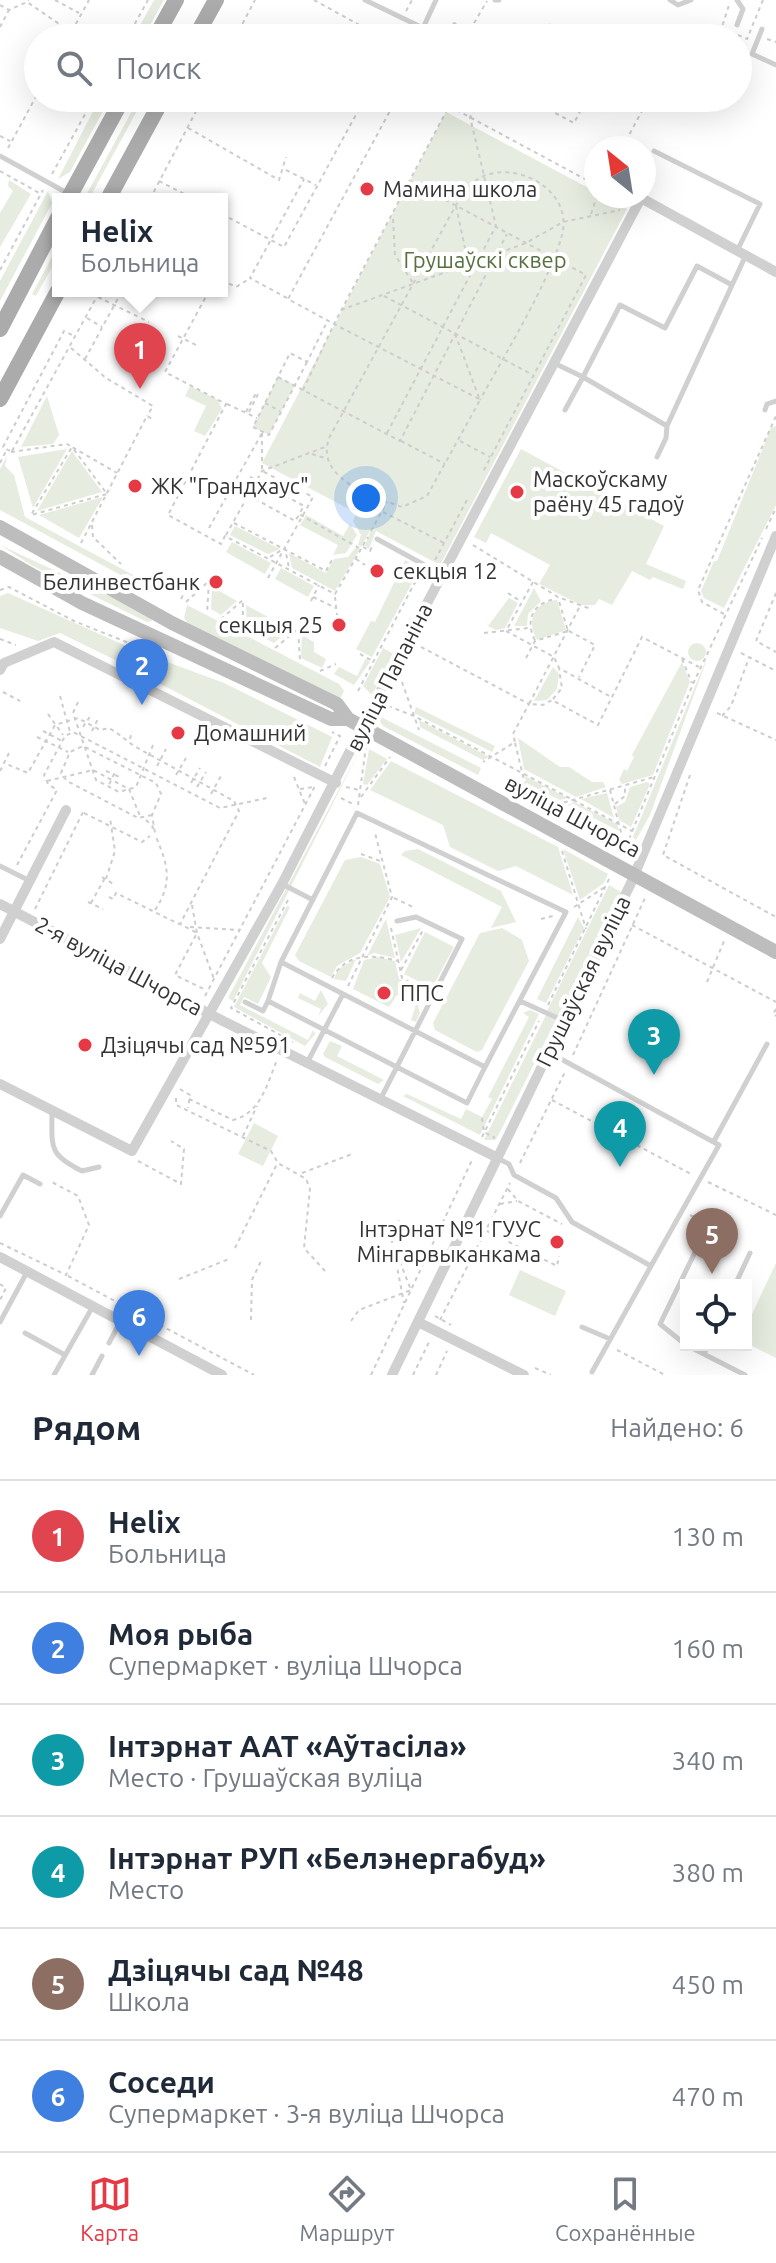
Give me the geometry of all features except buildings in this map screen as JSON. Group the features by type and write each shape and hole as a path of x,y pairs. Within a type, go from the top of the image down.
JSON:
{"main road":[{"path":"163,24 176,0"},
{"path":"203,24 216,0"},
{"path":"71,193 115,112"},
{"path":"111,193 155,112"},
{"path":"0,329 52,229"},
{"path":"0,399 55,297"},
{"name":"вуліца Шчорса","path":"0,527 172,623 337,704 348,719 776,952"},
{"name":"вуліца Шчорса","path":"0,557 82,603 331,719 348,719"}],"street":[{"name":"вуліца Папаніна","path":"132,1151 203,1010 341,785 363,727 641,198 741,254"},
{"path":"741,254 776,272"},
{"name":"Грушаўская вуліца","path":"392,1375 634,875 776,536"},
{"path":"0,670 4,663 54,642 341,785"},
{"path":"0,939 66,810"},
{"name":"2-я вуліца Шчорса","path":"0,904 380,1101 496,1157"},
{"path":"0,1084 132,1151"},
{"path":"0,1257 222,1375"},
{"path":"418,1322 502,1370 527,1371"}],"lane":[{"path":"365,0 415,24"},
{"path":"425,24 436,0"},
{"path":"670,0 678,5 691,0"},
{"path":"737,0 743,9 737,24"},
{"path":"762,29 752,54 776,65"},
{"path":"656,152 760,204 732,285 667,426 666,438 657,457"},
{"path":"2,156 62,193"},
{"path":"565,410 620,305 665,328 697,266 732,285"},
{"path":"553,362 667,426"},
{"path":"765,410 767,404 776,401"},
{"path":"377,539 442,574"},
{"path":"245,1002 263,1011 281,962 357,813 566,912 467,1103 268,1001"},
{"path":"0,866 29,881"},
{"path":"282,884 313,900"},
{"path":"380,1101 462,939 416,917 397,921"},
{"path":"281,962 485,1067"},
{"path":"307,1063 343,994"},
{"path":"520,1001 563,1021"},
{"path":"714,1142 767,1044"},
{"path":"548,1052 719,1145 592,1372"},
{"path":"52,1110 52,1147 58,1159 82,1171 99,1167"},
{"path":"496,1157 509,1164 514,1175 556,1198 572,1222 651,1266"},
{"path":"0,1216 23,1175 41,1180"},
{"path":"682,1279 700,1242"},
{"path":"738,1279 750,1253"},
{"path":"0,1322 27,1271"},
{"path":"680,1283 660,1324 680,1340"},
{"path":"54,1375 93,1306"},
{"path":"109,1343 121,1321"},
{"path":"582,1327 610,1339"},
{"path":"25,1333 65,1355"},
{"path":"698,1351 745,1375"},
{"path":"92,1375 102,1356"}],"path":[{"path":"55,0 81,14"},
{"path":"75,24 89,0"},
{"path":"135,24 148,0"},
{"path":"242,24 255,0"},
{"path":"314,0 358,24"},
{"path":"405,12 412,0"},
{"path":"474,24 487,0"},
{"path":"723,24 730,7 728,0"},
{"path":"752,27 763,0"},
{"path":"0,27 9,10 28,1 60,24"},
{"path":"0,5 9,10"},
{"path":"766,38 776,42"},
{"path":"2,156 28,112"},
{"path":"153,193 196,112"},
{"path":"228,217 284,247 357,112"},
{"path":"288,299 389,112"},
{"path":"303,390 341,310 446,112"},
{"path":"460,112 584,179"},
{"path":"387,434 496,226 470,117 473,112"},
{"path":"553,112 574,123 580,112"},
{"path":"628,136 641,112"},
{"path":"188,128 279,180 285,169"},
{"path":"0,136 12,142"},
{"path":"286,157 280,167 317,185"},
{"path":"0,171 41,194"},
{"path":"506,171 528,174 547,187 560,208 563,222 553,257 459,441 421,501 402,507 337,476 327,459 326,446 456,205 469,186 484,176 506,171"},
{"path":"228,283 236,287 250,278 304,179"},
{"path":"159,181 182,193"},
{"path":"410,181 586,275 479,478"},
{"path":"456,205 468,264"},
{"path":"591,214 593,208"},
{"path":"341,310 526,243 563,222 622,208"},
{"path":"393,216 395,255 400,268 414,284"},
{"path":"400,441 507,232"},
{"path":"250,278 480,400"},
{"path":"383,295 533,375"},
{"path":"11,452 97,297 149,322"},
{"path":"85,359 119,297"},
{"path":"206,297 165,372 257,418"},
{"path":"86,318 103,327"},
{"path":"307,362 290,353 253,427 269,435 281,411 295,385 307,362 328,321"},
{"path":"75,337 64,331 3,447 11,452 67,444 117,473"},
{"path":"455,334 480,400"},
{"path":"178,336 198,346"},
{"path":"70,347 106,378 153,406 81,543"},
{"path":"278,377 446,464"},
{"path":"247,413 258,392"},
{"path":"265,403 281,411"},
{"path":"221,544 168,515 226,404"},
{"path":"147,416 152,419"},
{"path":"725,614 702,602 698,590 776,416"},
{"path":"217,551 262,471 262,432"},
{"path":"209,528 262,432"},
{"path":"459,441 490,457"},
{"path":"262,471 326,446"},
{"path":"72,447 31,515 107,494"},
{"path":"72,447 107,494"},
{"path":"0,463 7,449"},
{"path":"311,453 327,459"},
{"path":"125,459 129,462"},
{"path":"248,495 295,521 313,497 262,471"},
{"path":"250,477 304,506 268,578"},
{"path":"358,691 414,584 431,568 472,491"},
{"path":"337,615 335,594 387,502"},
{"path":"629,839 700,667 776,508"},
{"path":"382,512 444,543"},
{"path":"97,514 101,516"},
{"path":"301,515 371,550"},
{"path":"233,522 326,571 333,558"},
{"path":"92,524 93,537 121,564"},
{"path":"188,536 192,529"},
{"path":"225,536 335,594"},
{"path":"473,545 558,598 579,608 591,609"},
{"path":"268,558 285,548"},
{"path":"285,548 289,569"},
{"path":"356,559 365,565"},
{"path":"181,599 194,573"},
{"path":"0,590 9,587 13,580"},
{"path":"186,602 209,581 207,613"},
{"path":"506,631 533,582"},
{"path":"319,585 312,599 336,608"},
{"path":"9,587 74,621 156,654"},
{"path":"508,593 521,602"},
{"path":"776,595 756,641 776,652"},
{"path":"558,598 568,631"},
{"path":"526,658 535,641 530,629 531,616 539,605 558,598"},
{"path":"221,619 243,600 243,631"},
{"path":"525,784 513,734 579,608"},
{"path":"74,621 78,613"},
{"path":"484,633 528,628"},
{"path":"275,648 298,629 300,661"},
{"path":"421,647 529,704 543,705 552,700 562,688 554,657 506,631"},
{"path":"535,641 568,631 595,645 578,679"},
{"path":"552,700 598,725 642,637 700,667"},
{"path":"736,651 776,671"},
{"path":"360,654 372,660"},
{"path":"722,716 731,706 749,657"},
{"path":"682,658 693,684"},
{"path":"320,671 336,664"},
{"path":"559,668 612,697"},
{"path":"402,682 419,730"},
{"path":"3,692 20,701"},
{"path":"60,696 70,733"},
{"path":"78,702 74,718 96,780 119,792 136,787 153,745"},
{"path":"388,706 414,716 633,831"},
{"path":"712,711 776,740"},
{"path":"48,714 65,736"},
{"path":"83,727 91,715"},
{"path":"92,731 99,717"},
{"path":"4,763 28,773 55,725 74,718 94,727 109,728 238,805 239,811 180,924"},
{"path":"109,728 113,722"},
{"path":"43,731 62,741"},
{"path":"130,740 132,731"},
{"path":"18,865 57,790 45,781 44,775 65,736 70,733 79,734 146,767 220,808 267,798"},
{"path":"203,1010 207,991 340,736"},
{"path":"37,737 70,752"},
{"path":"483,762 515,742"},
{"path":"351,776 341,785 340,797 358,806 366,744 356,765"},
{"path":"62,777 62,768 70,752 83,746"},
{"path":"83,746 161,788 152,815 153,834 169,873 162,899 154,912"},
{"path":"157,766 166,749"},
{"path":"0,769 9,753"},
{"path":"0,755 7,758"},
{"path":"359,799 391,756"},
{"path":"176,775 186,758"},
{"path":"693,765 663,855 776,917"},
{"path":"191,783 200,768"},
{"path":"45,781 93,770 129,789 143,818"},
{"path":"106,771 122,778"},
{"path":"197,787 206,772"},
{"path":"108,786 114,774"},
{"path":"211,794 221,776"},
{"path":"62,777 143,818 153,827"},
{"path":"539,792 534,801 557,812 562,803 573,799 654,777"},
{"path":"341,785 360,790"},
{"path":"614,805 625,796 625,785"},
{"path":"299,790 315,786"},
{"path":"609,789 622,836"},
{"path":"31,920 84,811 142,842 153,834"},
{"path":"143,818 152,815"},
{"path":"343,994 392,897 384,862 367,817"},
{"path":"103,909 90,902 115,851 110,818"},
{"path":"559,842 586,929"},
{"path":"361,854 384,862"},
{"path":"473,1135 481,1139 613,871"},
{"path":"104,878 115,885"},
{"path":"541,919 566,912 606,886"},
{"path":"293,890 231,1008 313,1052"},
{"path":"413,1375 551,1100 648,892"},
{"path":"109,897 113,899 116,893 197,933"},
{"path":"192,902 197,933 214,979"},
{"path":"387,909 402,978 411,983 424,1016"},
{"path":"632,925 776,1002"},
{"path":"187,928 240,930"},
{"path":"400,971 423,929"},
{"path":"197,933 175,975 207,991"},
{"path":"707,982 726,936"},
{"path":"331,980 338,968 357,957 378,955 398,961"},
{"path":"776,1009 773,1014 776,1016"},
{"path":"242,1137 278,1059"},
{"path":"177,1112 175,1086 190,1095 187,1110"},
{"path":"189,1099 233,1120 258,1105"},
{"path":"551,1100 776,1215"},
{"path":"176,1105 271,1151 278,1163 301,1173 310,1189 304,1248 325,1271"},
{"path":"240,1118 246,1129"},
{"path":"482,1118 484,1132"},
{"path":"233,1120 230,1127 235,1133"},
{"path":"235,1133 246,1129"},
{"path":"622,1153 628,1140"},
{"path":"132,1151 139,1162 181,1184 184,1149 171,1141"},
{"path":"371,1375 477,1147"},
{"path":"301,1173 352,1154"},
{"path":"235,1248 278,1163"},
{"path":"41,1180 78,1196 89,1225 66,1275"},
{"path":"499,1204 518,1201"},
{"path":"682,1211 705,1223"},
{"path":"399,1220 391,1239 404,1304"},
{"path":"486,1230 557,1266 559,1256"},
{"path":"391,1239 411,1290"},
{"path":"0,1243 254,1375"},
{"path":"179,1279 229,1259"},
{"path":"251,1320 252,1280 261,1261"},
{"path":"0,1284 6,1288 0,1300"},
{"path":"351,1321 359,1310 411,1290"},
{"path":"436,1375 451,1343"},
{"path":"614,1348 665,1375"},
{"path":"647,1375 650,1367"},
{"path":"527,1371 551,1375"}],"green space":[{"path":"154,0 164,0 151,24 141,24"},
{"path":"93,112 102,112 70,172 58,179"},
{"path":"131,112 136,112 92,193 87,193"},
{"name":"Грушаўскі сквер","path":"446,112 584,186 584,208 627,209 440,565 376,531 369,549 365,546 371,529 361,547 358,545 361,535 353,521 356,514 360,515 262,463"},
{"path":"9,180 31,194 0,247 0,213 13,191 8,186"},
{"path":"48,191 52,203 0,301 0,281"},
{"path":"52,257 52,267 36,296 32,294"},
{"path":"278,377 295,385 269,435 253,427"},
{"path":"190,386 218,400 222,409 205,436 194,431 206,406 185,396"},
{"path":"47,396 59,435 53,444 21,447"},
{"path":"776,426 776,505 724,608 704,598 701,591 714,561 717,561 771,428"},
{"path":"67,449 33,508 18,457"},
{"path":"521,449 664,526 646,564 686,581 683,589 653,577 650,580 632,571 612,605 599,599 595,605 581,605 539,584 550,565 491,533 486,543 474,537"},
{"path":"72,451 102,492 37,511"},
{"path":"7,456 5,466 14,475 25,517 148,583 154,593 0,510 0,469"},
{"path":"103,497 79,538 39,515"},
{"path":"306,515 343,536 350,524 357,535 346,553 333,555 338,545 300,525"},
{"path":"235,526 280,549 268,554 230,535"},
{"path":"232,542 271,563 265,574 226,552"},
{"path":"0,545 150,615 152,621 147,622 33,566"},
{"path":"356,547 360,549 335,591 292,568 289,553 326,573 334,559 348,557"},
{"path":"405,560 409,562 412,583 372,657 356,649 371,621 375,622"},
{"path":"281,568 314,586 308,597 275,579"},
{"path":"212,587 237,601 221,615 211,609"},
{"path":"534,588 541,601 528,614 527,626 514,626"},
{"path":"8,593 153,658 144,674 60,633 38,641 0,628 0,596"},
{"path":"509,598 518,603 505,628 496,630 488,626"},
{"path":"557,600 566,630 537,640 532,626 534,614 543,604"},
{"path":"187,605 339,684 344,691 340,699 189,625 184,618"},
{"path":"246,605 290,629 274,643 247,630"},
{"path":"302,635 314,642 314,652 326,659 322,668 301,658"},
{"path":"693,643 701,643 706,652 704,659 693,661 688,656 688,648"},
{"path":"383,648 394,654 372,695 363,686"},
{"path":"711,648 650,815 636,840 633,837"},
{"path":"366,658 370,662 354,685 334,674 339,667 357,676"},
{"path":"162,660 224,683 332,737 320,767 151,679"},
{"path":"682,662 690,682 653,775 622,784 619,780 624,769 627,771 634,757 632,755"},
{"path":"553,667 559,674 557,689 547,700 534,701"},
{"path":"416,707 495,746 492,752 414,713"},
{"path":"375,714 481,768 478,775 383,726"},
{"path":"419,720 489,757 483,760 420,727"},
{"path":"518,738 560,767 569,767 592,782 603,782 606,787 576,797 524,769"},
{"path":"361,748 233,1001 228,998"},
{"path":"369,749 387,759 367,785 363,784"},
{"path":"391,761 558,847 573,895 516,866 498,871 450,847 443,825 370,790"},
{"path":"525,776 568,798 560,800 526,783"},
{"path":"647,782 650,784 631,827 619,820 616,807 625,802 630,787"},
{"path":"607,793 614,818 581,799"},
{"path":"574,802 617,824 619,831 568,805"},
{"path":"418,849 501,891 516,922 491,928 502,907 401,855 405,851"},
{"path":"563,849 608,874 604,883 580,900"},
{"path":"361,857 380,864 390,897 360,953 337,966 331,977 299,961 295,955 345,860"},
{"path":"609,885 621,892 558,1016 547,1011"},
{"path":"287,906 290,907 262,963 271,977 258,1004 244,997 240,1005 308,1040 313,1030 315,1034 305,1046 234,1007"},
{"path":"578,917 584,928 546,1003 537,999"},
{"path":"386,919 395,958 374,953 367,956"},
{"path":"421,928 401,962 395,935"},
{"path":"502,928 522,940 529,961 482,1050 477,1052 435,1030 433,1023 480,933"},
{"path":"425,932 454,947 432,988 404,974"},
{"path":"378,957 395,961 399,979 411,985 420,1013 416,1022 411,1020 416,1005 397,995 389,1007 353,989 364,960"},
{"path":"356,959 346,981 334,979 338,969"},
{"path":"321,990 328,1004 318,1016 321,1009 298,998 300,993 315,1001"},
{"path":"530,1010 539,1014 480,1135 403,1096 407,1094 461,1119 466,1109 482,1117 492,1099 488,1097 529,1017 523,1013"},
{"path":"546,1015 556,1020 499,1134 495,1140 484,1140"},
{"path":"330,1041 342,1046 337,1056 384,1080 378,1084 325,1057 323,1054"},
{"path":"254,1123 278,1136 263,1166 238,1154"},
{"path":"776,1263 776,1358 752,1346 752,1314"},
{"path":"520,1270 566,1291 555,1316 509,1295"}],"place":[{"name":"Мамина школа","path":"367,189"},
{"name":"Helix","path":"140,389"},
{"name":"ЖК \"Грандхаус\"","path":"135,486"},
{"name":"Маскоўскаму раёну 45 гадоў","path":"517,492"},
{"name":"секцыя 12","path":"377,571"},
{"name":"Белинвестбанк","path":"216,582"},
{"name":"секцыя 25","path":"339,625"},
{"name":"Моя рыба","path":"142,705"},
{"name":"Домашний","path":"178,733"},
{"name":"ППС","path":"384,993"},
{"name":"Дзіцячы сад №591","path":"85,1045"},
{"name":"Інтэрнат ААТ «Аўтасіла»","path":"654,1075"},
{"name":"Інтэрнат РУП «Белэнергабуд»","path":"620,1167"},
{"name":"Інтэрнат №1 ГУУС Мінгарвыканкама","path":"557,1242"},
{"name":"Дзіцячы сад №48","path":"712,1274"},
{"name":"Соседи","path":"139,1356"}]}
